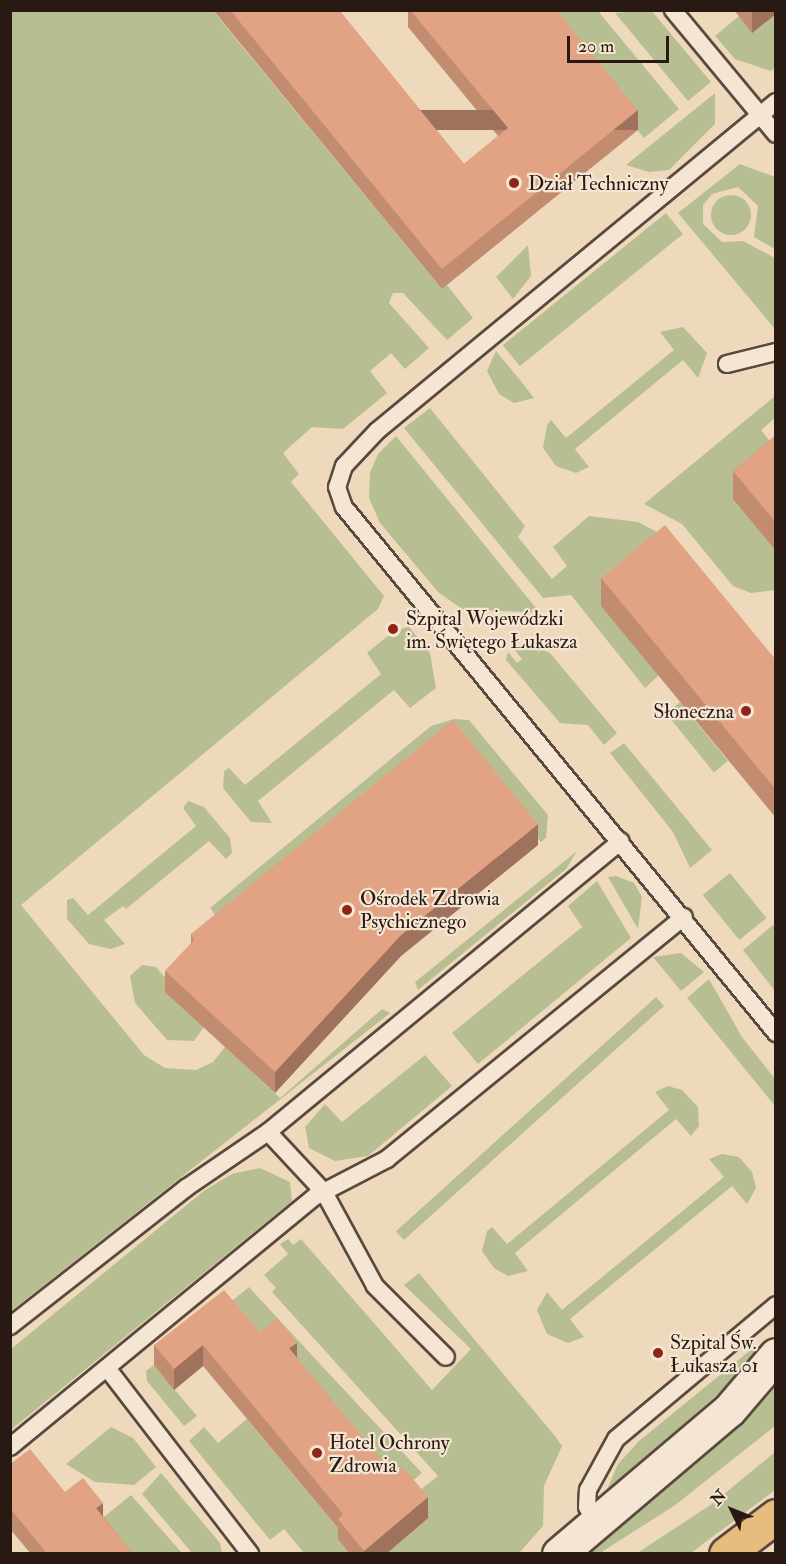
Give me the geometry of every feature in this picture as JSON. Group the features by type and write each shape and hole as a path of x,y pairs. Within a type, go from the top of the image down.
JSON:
{"main road":[{"path":"726,1554 776,1516"}],"street":[{"path":"559,1554 729,1410 776,1355"}],"lane":[{"path":"673,10 776,134"},
{"path":"776,102 377,431 338,478 344,507 684,917 776,1033"},
{"path":"727,364 776,352"},
{"path":"10,1326 186,1188 268,1132 621,841"},
{"path":"10,1447 324,1192 387,1159 684,917"},
{"path":"268,1132 324,1192 375,1286 446,1357"},
{"path":"596,1523 587,1507 588,1490 616,1439 776,1305"},
{"path":"107,1368 250,1554"}],"green space":[{"path":"651,10 711,82 688,101 615,13"},
{"path":"10,11 213,11 442,289 447,285 473,318 447,340 403,293 393,293 389,303 429,348 405,369 391,353 370,371 387,393 343,429 312,427 283,453 299,474 291,482 384,596 378,609 21,905 144,1055 165,1068 196,1070 213,1062 225,1047 280,1098 382,1009 390,1013 11,1311"},
{"path":"539,11 598,11 679,109 644,138"},
{"path":"775,14 775,67 771,71 735,59 715,36 739,16"},
{"path":"715,93 715,124 669,170 649,172 626,165"},
{"path":"740,164 775,177 775,249 754,237 758,206 738,187 712,194 703,205 703,224 722,242 743,241 775,258 775,329 678,213"},
{"path":"731,195 745,201 751,215 745,229 731,235 717,229 711,215 717,201"},
{"path":"666,213 683,234 520,366 503,345"},
{"path":"528,245 531,276 513,299 496,277"},
{"path":"683,327 707,353 698,378 683,360 575,449 589,467 576,473 556,466 543,448 547,425 551,420 566,438 674,350 660,332"},
{"path":"496,351 534,398 514,403 499,394 487,371"},
{"path":"775,396 775,418 761,430 775,448 775,590 751,593 733,586 682,524 644,504"},
{"path":"430,408 525,526 518,537 552,579 567,566 553,547 589,516 638,522 665,536 658,676 645,688 571,595 543,598 404,428"},
{"path":"396,436 540,613 462,609 438,592 380,523 369,498 370,473 378,454"},
{"path":"409,627 430,653 436,688 410,708 394,690 258,801 272,823 251,822 223,788 224,771 229,768 245,785 381,674 367,653 395,630"},
{"path":"528,643 550,653 617,733 604,745 588,725 560,723 506,660 508,652 517,663 522,659 513,648"},
{"path":"680,702 728,761 714,772 666,713"},
{"path":"454,719 469,720 548,815 546,838 541,842 454,735 222,924 210,908 431,726"},
{"path":"624,743 712,850 690,868 673,832 610,753"},
{"path":"188,801 204,807 230,838 232,853 226,859 209,841 126,909 123,906 104,920 125,944 111,949 89,944 67,919 67,900 73,898 88,915 196,826 183,808"},
{"path":"577,851 566,869 418,990 415,982"},
{"path":"730,873 767,918 739,940 703,895"},
{"path":"616,876 634,883 642,897 638,929 608,877"},
{"path":"597,881 631,938 478,1064 452,1033 582,927 568,906"},
{"path":"773,925 776,928 775,991 743,950"},
{"path":"681,953 704,972 681,991 653,957"},
{"path":"142,965 156,967 206,1024 194,1041 167,1040 135,1003 130,976"},
{"path":"709,979 742,1037 775,1079 775,1106 687,998"},
{"path":"656,997 664,1006 404,1240 396,1231"},
{"path":"425,1055 452,1086 368,1156 335,1161 309,1148 305,1127 325,1104 342,1122"},
{"path":"668,1086 682,1090 698,1107 699,1126 691,1136 676,1119 515,1253 528,1271 508,1276 494,1268 482,1251 487,1231 492,1227 507,1244 669,1110 655,1092"},
{"path":"722,1154 739,1157 752,1172 756,1188 747,1204 732,1186 570,1319 584,1337 568,1343 547,1334 537,1310 547,1292 562,1310 724,1177 709,1159"},
{"path":"260,1168 290,1182 292,1201 12,1429 11,1349 205,1190 232,1174"},
{"path":"288,1239 293,1245 301,1239 432,1390 471,1349 404,1285 419,1273 555,1436 562,1446 544,1486 543,1526 519,1553 386,1553 411,1497 438,1476 272,1292 276,1288 264,1275 288,1254 280,1244"},
{"path":"249,1287 422,1473 404,1488 203,1324"},
{"path":"753,1348 757,1350 726,1387 606,1492 618,1464 639,1441"},
{"path":"154,1365 197,1416 184,1426 147,1381 146,1371"},
{"path":"775,1388 775,1426 674,1506 600,1553 583,1554 740,1426"},
{"path":"247,1419 343,1534 338,1539 350,1553 304,1553 284,1529 270,1540 189,1441 204,1427 218,1443"},
{"path":"111,1427 133,1438 156,1467 134,1485 95,1482 66,1464"},
{"path":"775,1452 775,1490 691,1553 637,1553 712,1504"},
{"path":"161,1473 220,1543 222,1553 192,1553 142,1494"},
{"path":"131,1495 182,1553 116,1553 100,1520"}],"building":[{"path":"230,10 339,10 464,164 508,128 410,10 556,10 638,110 442,269"},
{"path":"776,435 776,523 733,471"},
{"path":"665,525 776,660 776,790 601,578"},
{"path":"453,720 538,824 401,935 275,1072 165,971 194,940 191,934"},
{"path":"224,1290 260,1332 277,1318 297,1343 289,1348 393,1474 403,1467 428,1497 364,1551 338,1519 343,1514 203,1345 174,1369 154,1345"},
{"path":"30,1449 65,1492 83,1478 103,1503 96,1508 133,1554 47,1554 10,1508 10,1464"}],"place":[{"name":"Dział Techniczny","path":"514,183"},
{"name":"Szpital Wojewódzki im. Świętego Łukasza","path":"393,629"},
{"name":"Słoneczna","path":"746,711"},
{"name":"Ośrodek Zdrowia Psychicznego","path":"347,910"},
{"name":"Szpital Św. Łukasza 01","path":"658,1353"},
{"name":"Hotel Ochrony Zdrowia","path":"317,1453"}]}
